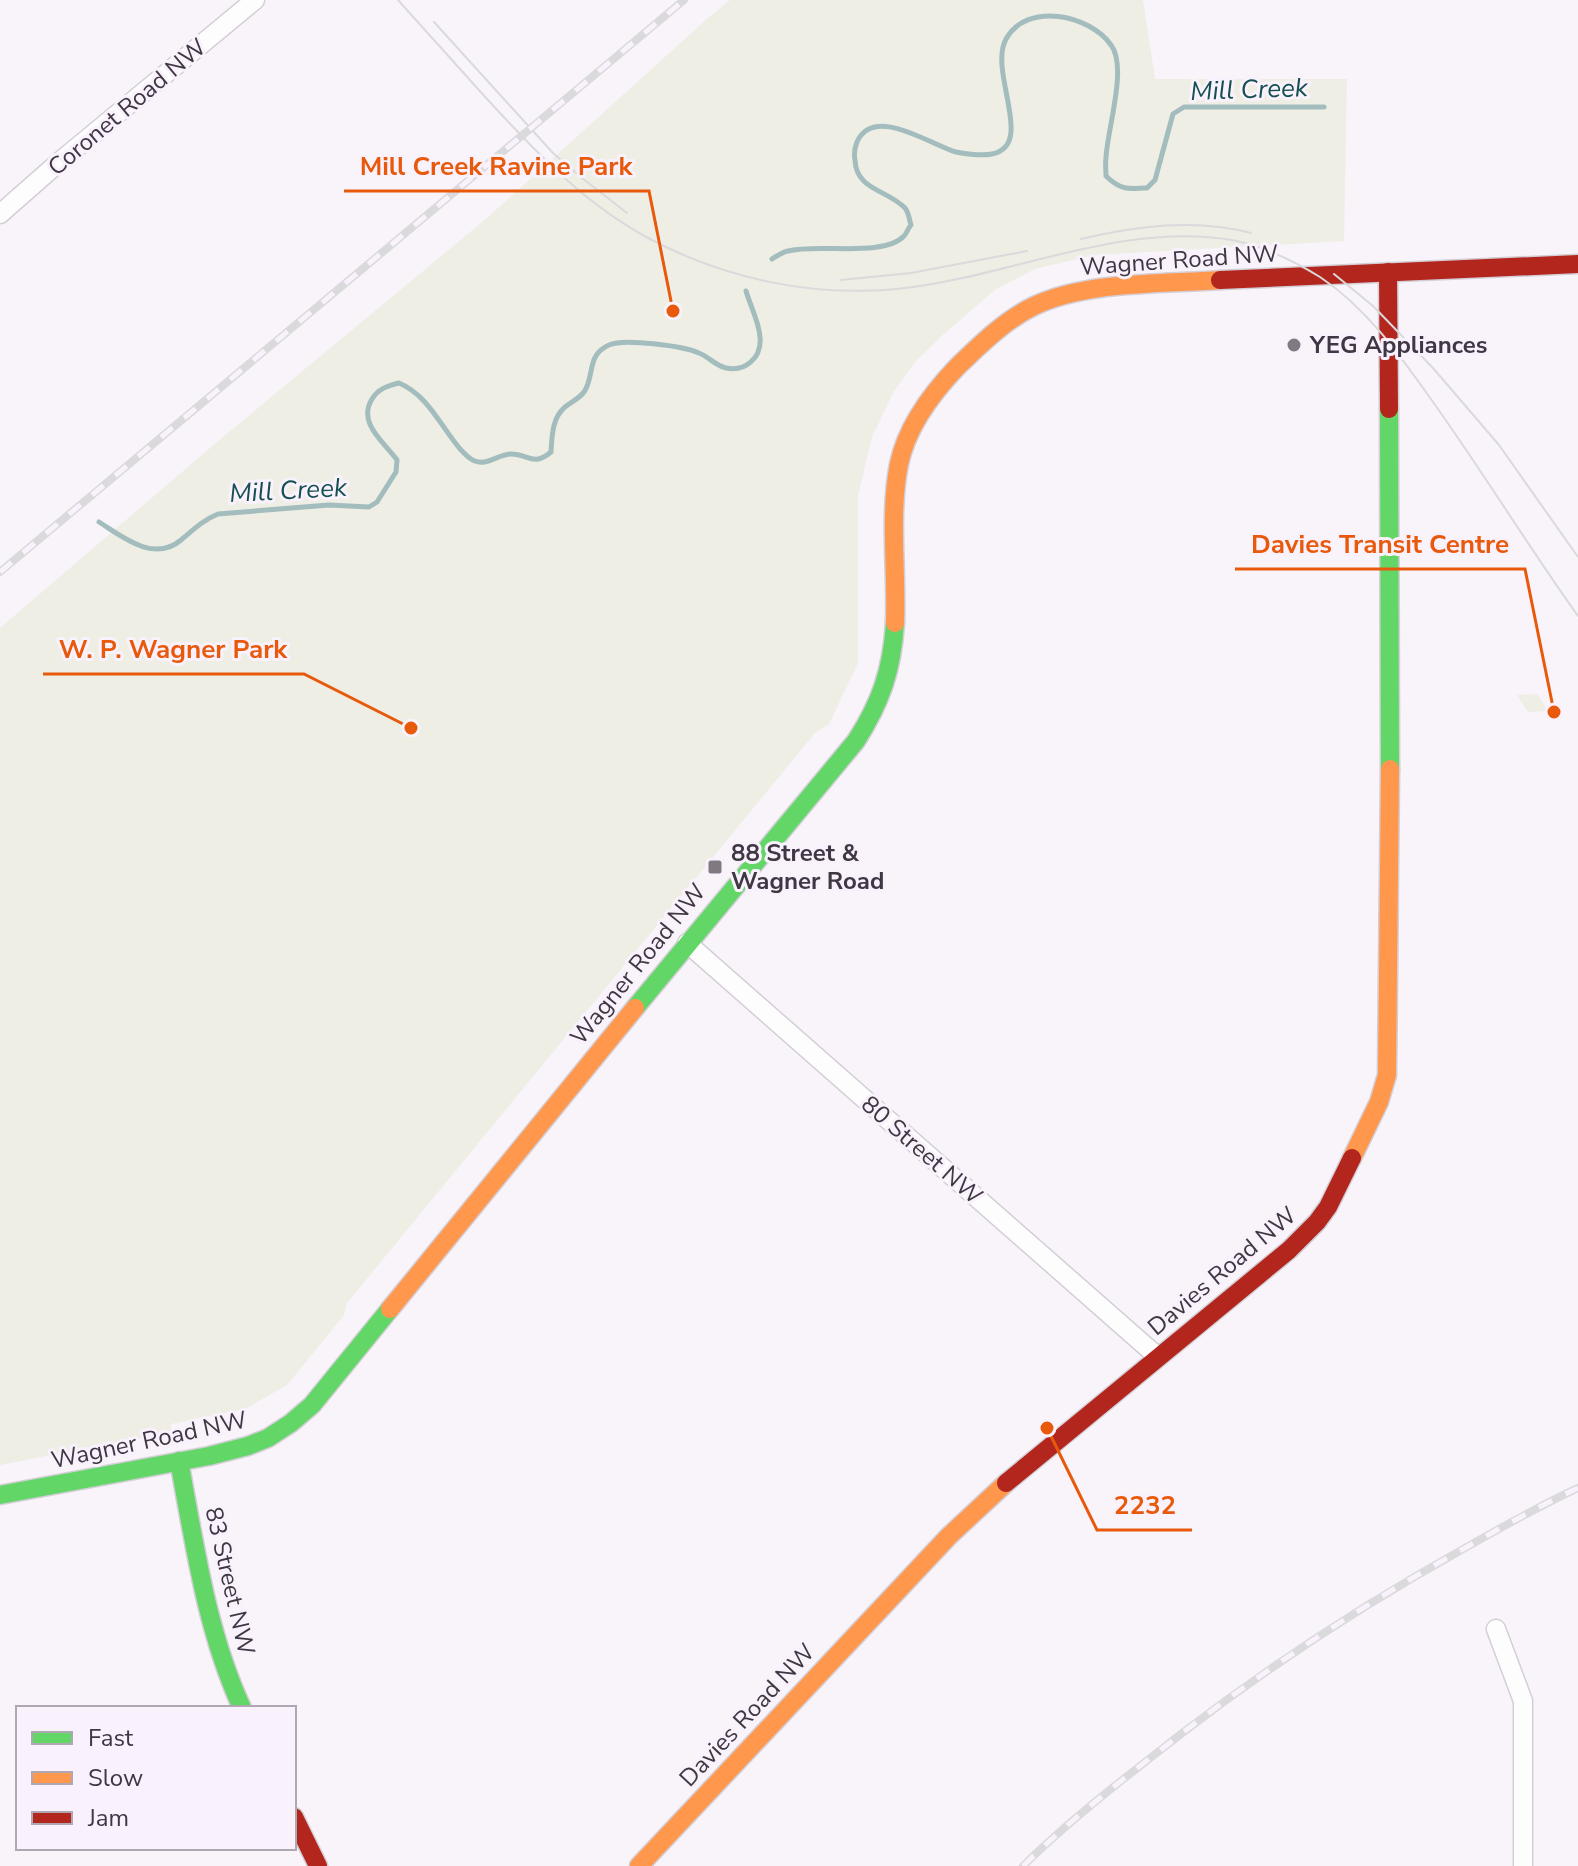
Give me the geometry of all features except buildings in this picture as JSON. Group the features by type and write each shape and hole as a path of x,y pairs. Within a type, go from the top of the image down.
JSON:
{"street":[{"name":"Coronet Road NW","path":"0,214 255,0"},
{"name":"Wagner Road NW","path":"0,1495 179,1461 260,1442 278,1433 308,1410 687,943 856,741 877,705 887,679 893,647 895,491 903,448 912,425 927,401 971,354 1012,318 1049,298 1098,288 1578,264"},
{"name":"Davies Road NW","path":"639,1866 949,1536 1007,1481 1289,1250 1317,1222 1328,1207 1371,1121 1387,1075 1388,1036 1391,644 1388,272"},
{"name":"80 Street NW","path":"687,943 1158,1357"},
{"name":"83 Street NW","path":"179,1461 211,1625 221,1659 241,1706"},
{"path":"1496,1629 1523,1701 1523,1866"},
{"path":"296,1821 318,1866"}],"shaded area":[{"path":"730,0 1143,0 1155,79 1347,79 1344,241 1094,255 1035,269 996,289 945,333 916,361 894,391 872,437 858,496 858,663 829,724 815,733 347,1303 344,1315 287,1385 245,1409 171,1424 171,1432 0,1465 0,628 217,442 487,218"},
{"path":"1537,694 1548,711 1528,712 1517,695"}],"waterway":[{"name":"Mill Creek","path":"772,259 801,249 881,246 894,243 905,235 911,225 905,208 867,184 857,170 856,146 865,131 876,127 904,130 956,152 969,154 992,154 1004,148 1010,137 1011,122 1002,53 1006,39 1016,27 1028,20 1043,16 1074,20 1089,26 1111,45 1118,68 1106,176 1125,188 1147,188 1155,180 1173,114 1184,107 1324,107"},
{"name":"Mill Creek","path":"99,522 139,545 160,549 181,540 218,514 329,505 369,507 377,502 396,472 397,460 374,432 368,408 377,393 399,383 426,403 471,459 484,462 511,454 540,459 551,452 557,416 584,392 597,354 609,345 640,343 680,348 733,369 751,362 758,351 760,337 746,291"}],"tram line":[{"path":"398,0 487,99 581,193 648,238 738,274 801,287 865,291 897,289 980,274 1106,244 1190,236 1232,240 1300,265 1353,303 1396,351 1452,428 1578,616"},
{"path":"434,22 553,153 627,213"},
{"path":"1081,239 1123,230 1187,225 1251,233"},
{"path":"841,280 911,273 1027,251"},
{"path":"1334,274 1373,306 1433,368 1499,445 1578,557"}],"railway":[{"path":"0,572 684,0"},
{"path":"1023,1866 1120,1782 1284,1659 1428,1569 1578,1488"}],"traffic: fast":[{"path":"1389,409 1390,769"},
{"path":"635,1008 856,741 884,685 895,623"},
{"path":"0,1495 209,1456 268,1438 312,1405 390,1309"},
{"path":"179,1461 210,1618 241,1706"}],"traffic: slow":[{"path":"895,623 894,523 899,464 921,411 958,366 1013,318 1055,298 1125,285 1220,280"},
{"path":"1352,1158 1379,1102 1387,1075 1390,769"},
{"path":"390,1309 635,1008"},
{"path":"639,1866 949,1536 1006,1483"}],"traffic: jam":[{"path":"1220,280 1578,264"},
{"path":"1388,272 1389,409"},
{"path":"1006,1483 1289,1250 1328,1207 1352,1158"},
{"path":"296,1821 318,1866"}],"place":[{"name":"Mill Creek Ravine Park","path":"673,311"},
{"name":"YEG Appliances","path":"1294,345"},
{"name":"Davies Transit Centre","path":"1554,712"},
{"name":"W. P. Wagner Park","path":"411,728"},
{"name":"88 Street & Wagner Road","path":"715,867"},
{"name":"2232","path":"1047,1428"}]}
